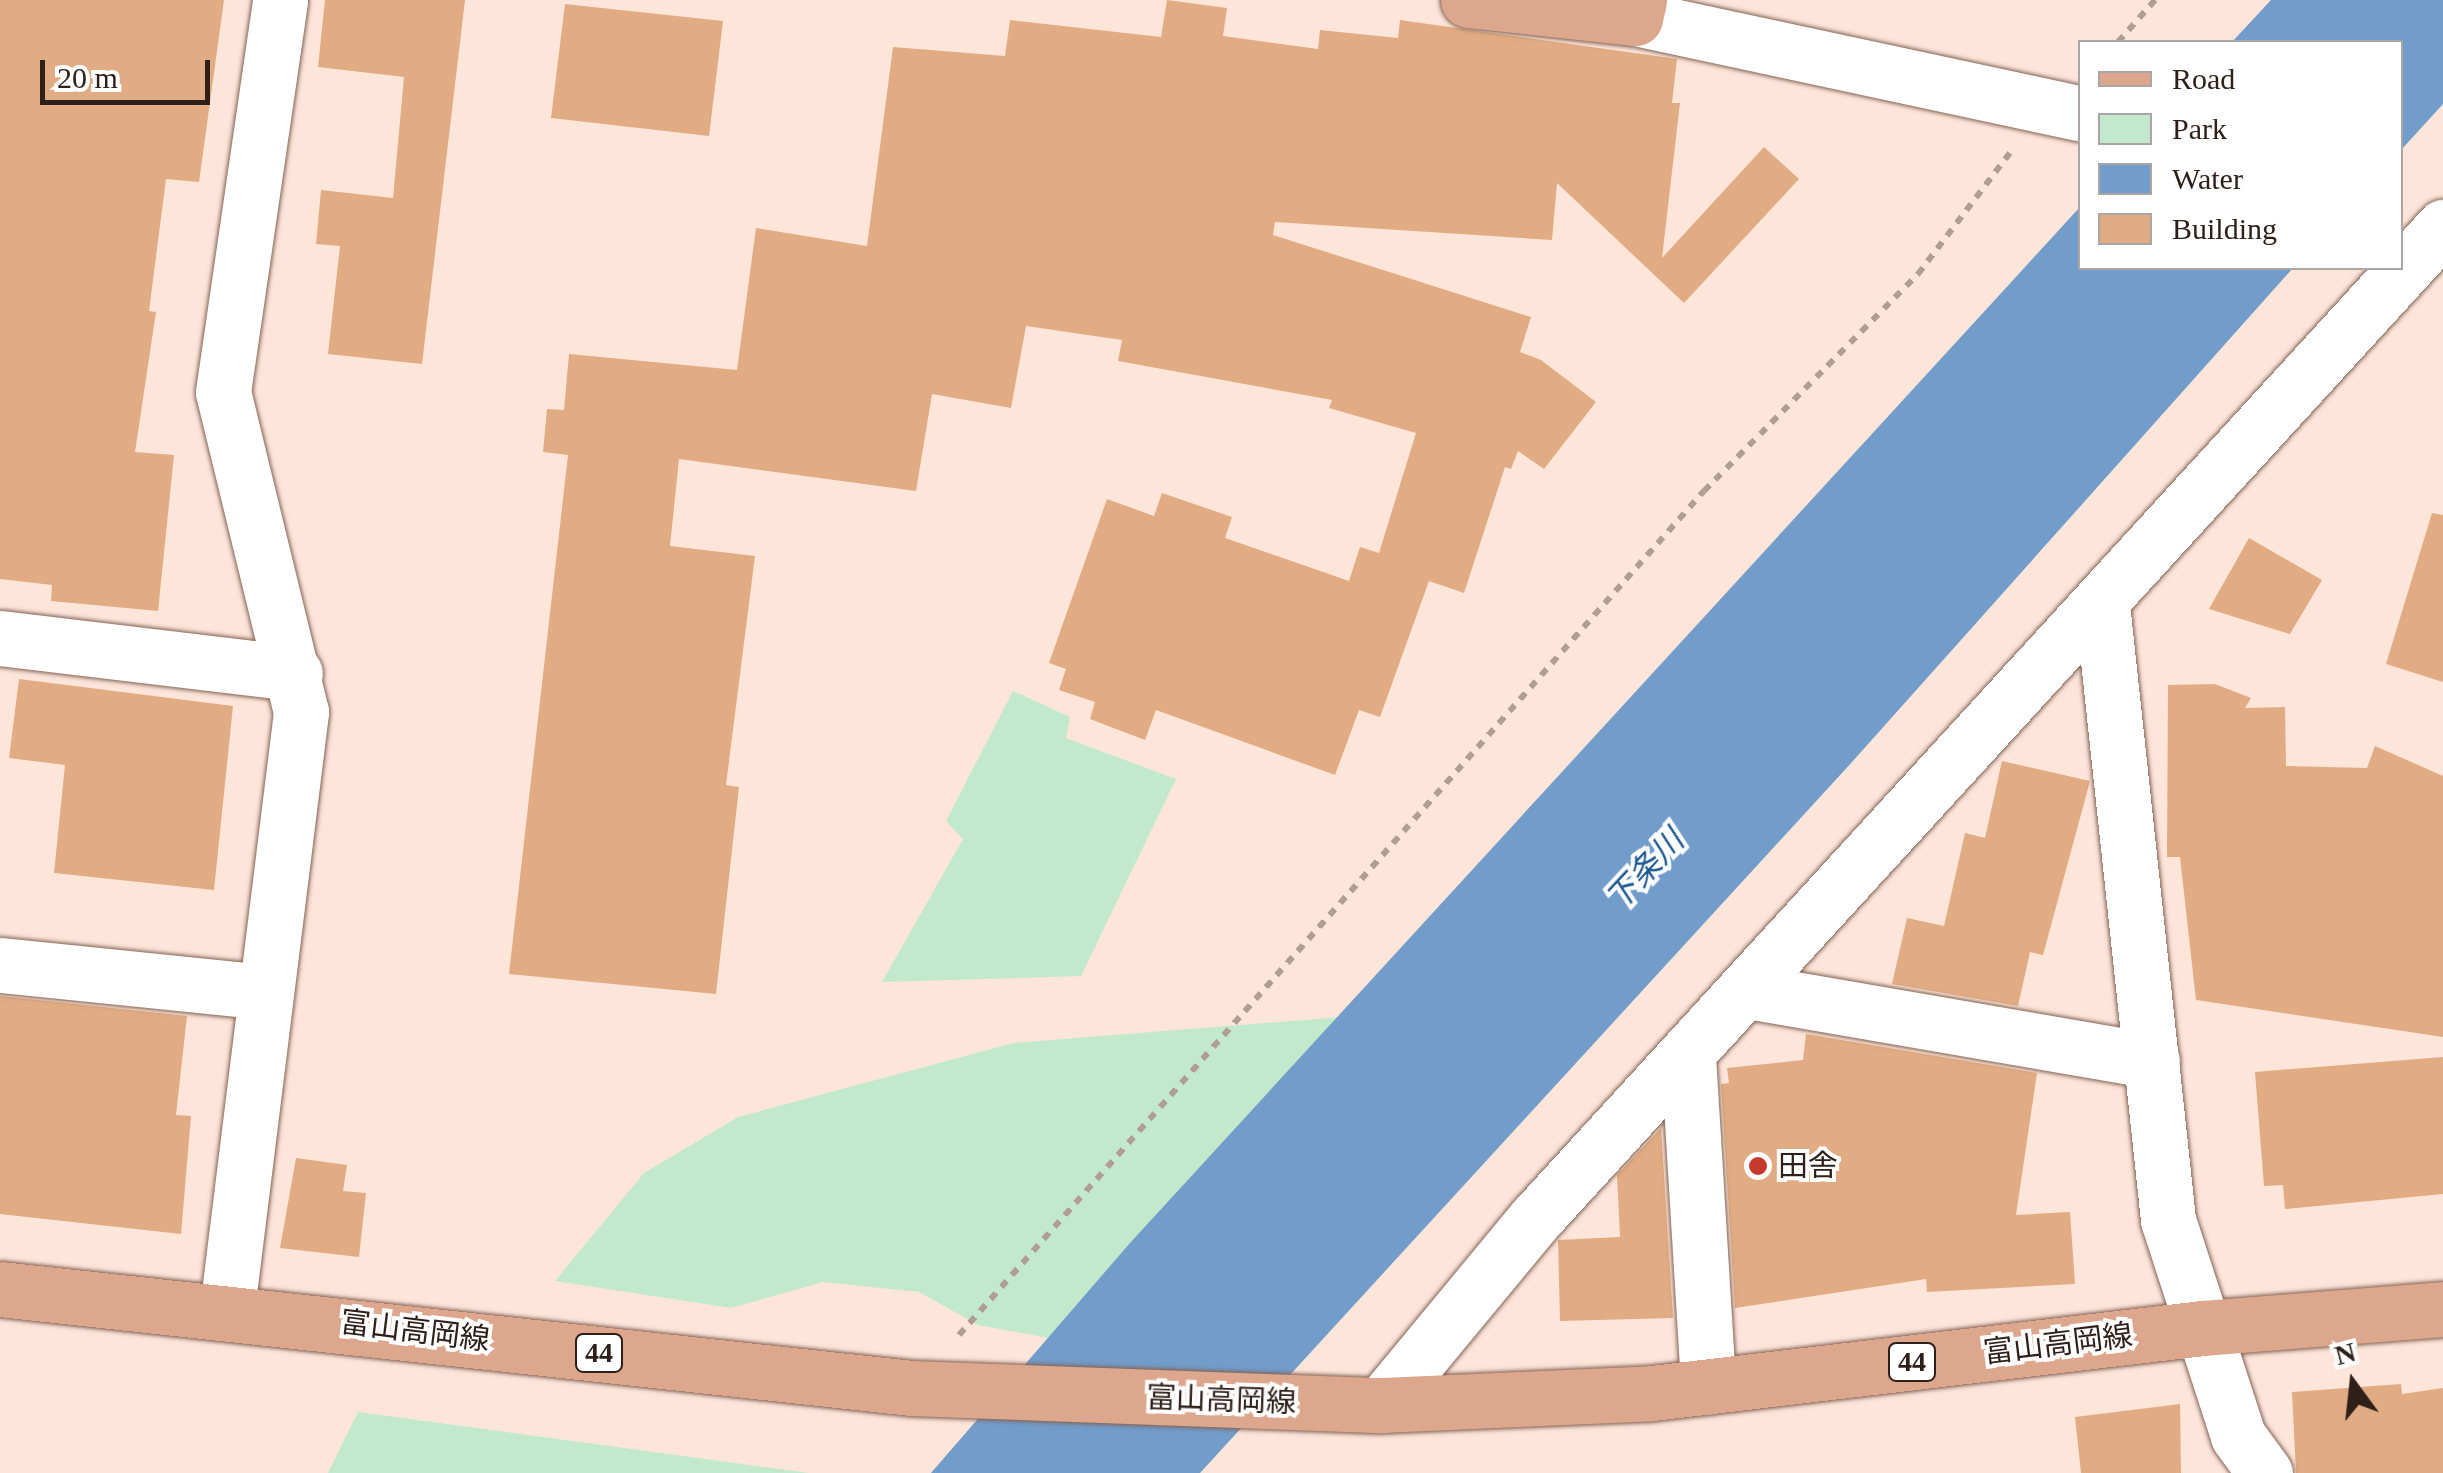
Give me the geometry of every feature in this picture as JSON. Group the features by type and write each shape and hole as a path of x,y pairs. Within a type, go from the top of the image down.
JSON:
{"main road":[{"path":"1468,0 1637,9"},
{"name":"富山高岡線","path":"0,1289 227,1309 911,1388 1381,1406 1708,1386 2203,1328 2443,1309"}],"street":[{"path":"227,1309 301,712 223,392 280,0"},
{"path":"1637,9 2062,111"},
{"path":"2403,259 2432,226"},
{"path":"1381,1406 1534,1219 2102,604 2394,270"},
{"path":"2102,604 2168,1220 2238,1436 2265,1473"},
{"path":"0,638 294,673"},
{"path":"0,965 266,992"},
{"path":"1748,991 2152,1061"},
{"path":"1688,1056 1708,1386"}],"path":[{"path":"2120,40 2154,0"},
{"path":"911,1388 1704,491 1918,274 2062,111"}],"green space":[{"path":"1013,691 1070,717 1066,738 1176,779 1081,976 882,982 963,839 946,821"},
{"path":"1343,1017 1054,1339 978,1325 919,1292 823,1282 731,1308 555,1281 644,1173 738,1117 1014,1043"},
{"path":"358,1412 809,1473 328,1473"}],"water":[{"path":"2271,0 2443,0 2443,104 2403,148 2403,40 2234,40"},
{"name":"下条川","path":"2078,209 2078,270 2291,270 1852,762 1200,1473 931,1473 1130,1243"}],"building":[{"path":"0,0 224,0 199,182 166,179 149,311 156,312 135,452 174,455 158,611 51,601 52,585 0,579"},
{"path":"325,0 465,0 422,364 328,354 340,246 316,244 321,190 393,198 404,77 318,67"},
{"path":"1167,0 1227,8 1223,36 1318,49 1320,30 1398,38 1400,20 1677,59 1672,103 1680,103 1662,258 1764,147 1799,179 1684,303 1557,183 1552,240 1275,222 1273,235 1531,317 1520,352 1541,360 1596,402 1544,469 1518,451 1511,469 1505,467 1464,593 1429,581 1380,717 1359,710 1335,775 1156,710 1145,740 1090,719 1095,702 1059,690 1066,669 1049,663 1107,499 1154,516 1162,493 1232,517 1225,538 1349,581 1360,547 1379,553 1416,433 1329,408 1332,400 1118,361 1122,340 1026,326 1011,408 932,394 916,491 679,459 670,546 755,556 726,785 739,787 716,994 509,974 568,455 543,452 547,409 564,410 569,354 737,370 756,228 867,246 893,47 1005,56 1010,20 1161,37"},
{"path":"565,4 723,21 709,136 551,118"},
{"path":"2432,513 2443,515 2443,682 2386,664"},
{"path":"2249,538 2322,580 2290,634 2209,609"},
{"path":"19,679 233,706 214,890 54,873 65,765 9,758"},
{"path":"2215,684 2251,698 2245,708 2285,707 2286,766 2367,768 2375,746 2443,776 2443,1037 2196,1000 2180,857 2167,857 2168,685"},
{"path":"2002,761 2090,781 2043,955 2030,952 2018,1006 1892,984 1907,918 1944,926 1965,833 1985,838"},
{"path":"0,996 187,1016 176,1115 191,1116 181,1234 0,1214"},
{"path":"1806,1034 2037,1073 2016,1215 2070,1212 2075,1284 1927,1292 1926,1279 1735,1308 1721,1084 1729,1083 1727,1068 1803,1060"},
{"path":"2443,1057 2443,1194 2285,1209 2283,1185 2264,1186 2255,1072"},
{"path":"1661,1128 1673,1318 1560,1321 1558,1240 1620,1237 1617,1175"},
{"path":"296,1158 347,1165 343,1191 366,1193 359,1257 280,1248"},
{"path":"2401,1384 2402,1394 2443,1388 2443,1473 2296,1473 2292,1392"},
{"path":"2180,1404 2181,1473 2081,1473 2075,1417"}],"place":[{"name":"田舎","path":"1758,1166"}]}
